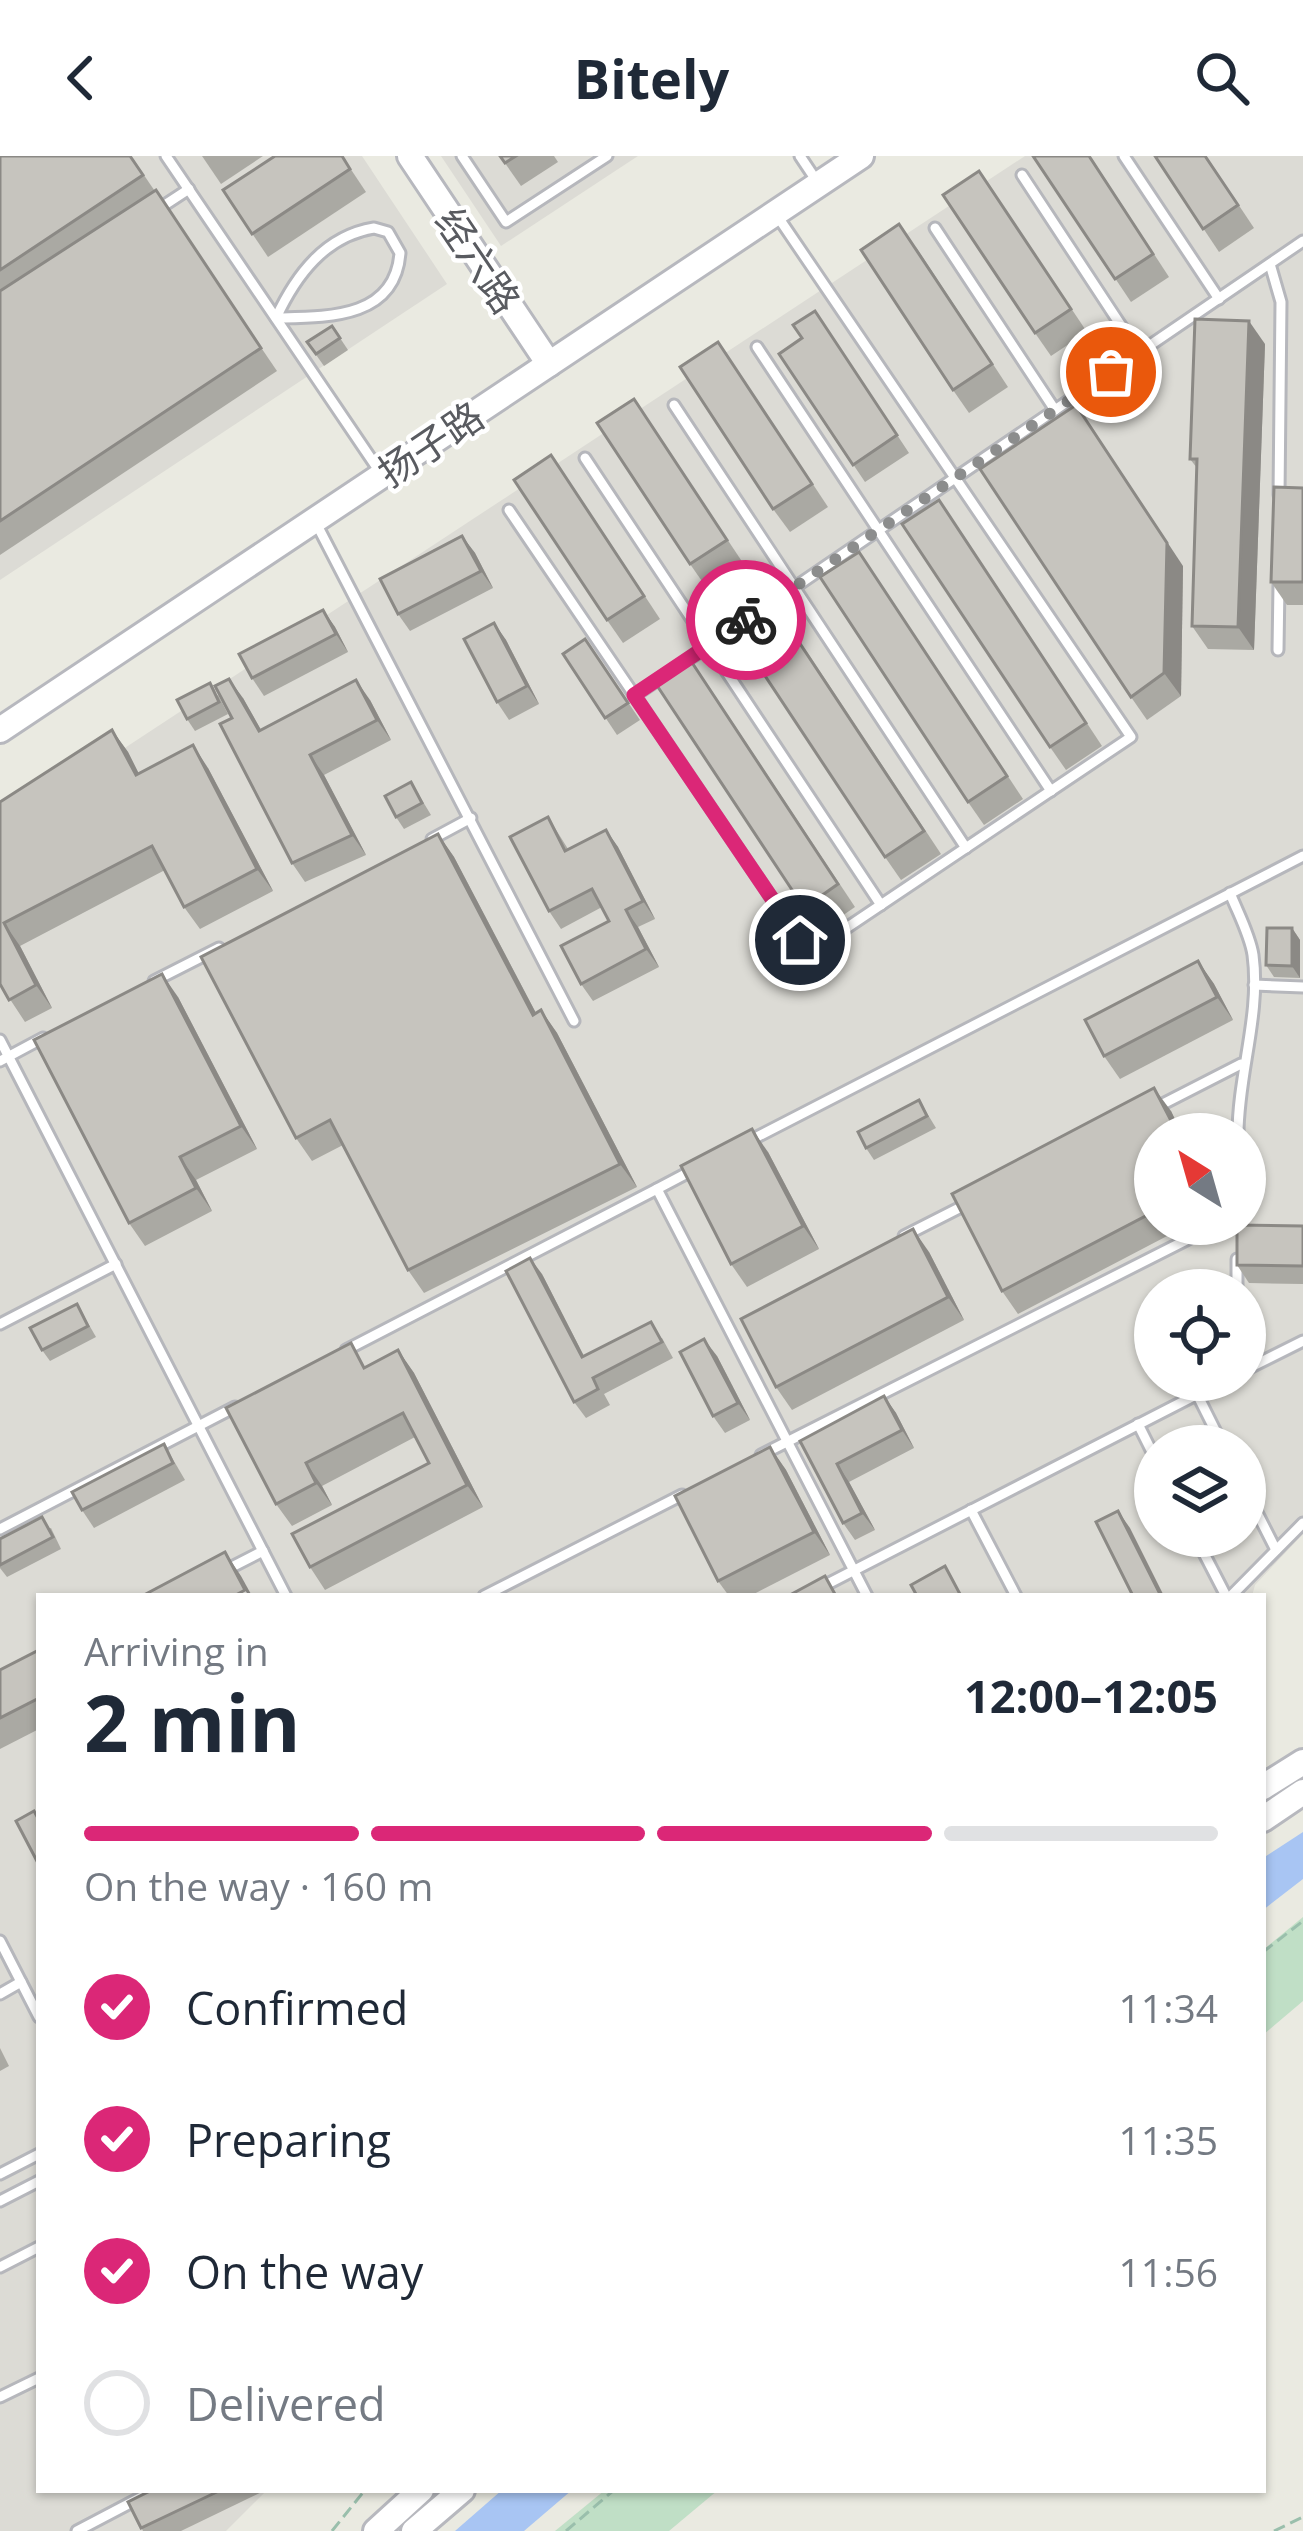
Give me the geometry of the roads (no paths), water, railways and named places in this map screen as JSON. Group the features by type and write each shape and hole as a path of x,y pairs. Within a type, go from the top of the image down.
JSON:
{"street":[{"name":"经六路","path":"410,156 549,364"},
{"name":"扬子路","path":"0,730 861,156"},
{"path":"1266,1784 1303,1762"},
{"path":"1266,1817 1303,1792"},
{"path":"376,2531 418,2493"},
{"path":"414,2531 458,2493"}],"lane":[{"path":"166,156 382,475"},
{"path":"462,156 506,222 588,161 607,156"},
{"path":"800,156 819,184"},
{"path":"1124,156 1219,299"},
{"path":"1022,175 1139,353"},
{"path":"151,214 189,189"},
{"path":"509,510 800,940 821,944 1131,737 776,213"},
{"path":"374,227 395,240 400,253 394,282 365,308 332,317 276,318 288,292 327,248 374,227"},
{"path":"935,228 1055,410"},
{"path":"634,695 1303,242"},
{"path":"1270,264 1281,302 1279,511"},
{"path":"757,347 1051,791"},
{"path":"674,405 966,848"},
{"path":"585,458 881,904"},
{"path":"315,520 574,1021"},
{"path":"1278,650 1279,580"},
{"path":"429,840 471,818"},
{"path":"742,1145 1303,856"},
{"path":"1230,893 1253,951 1254,985 1241,1064 1239,1113"},
{"path":"135,991 240,937"},
{"path":"1254,985 1303,987"},
{"path":"4,1058 51,1034"},
{"path":"0,1040 4,1058 284,1593"},
{"path":"1145,1113 1241,1064"},
{"path":"324,1361 700,1167"},
{"path":"657,1189 866,1593"},
{"path":"892,1242 975,1200"},
{"path":"747,1462 1177,1245"},
{"path":"1237,1269 1238,1246"},
{"path":"0,1324 116,1264"},
{"path":"728,1326 749,1316"},
{"path":"1266,1360 1303,1341"},
{"path":"810,1593 1183,1401"},
{"path":"0,1529 241,1404"},
{"path":"490,1593 686,1493"},
{"path":"971,1510 1014,1593"},
{"path":"1232,1593 1303,1523"},
{"path":"1266,1530 1276,1550"},
{"path":"211,1578 263,1551"},
{"path":"1207,1557 1227,1593"},
{"path":"0,1940 36,2011"},
{"path":"0,1994 22,1982"},
{"path":"0,2174 36,2156"},
{"path":"0,2201 36,2183"},
{"path":"0,2267 36,2249"},
{"path":"0,2397 36,2379"},
{"path":"77,2531 149,2493"}],"water":[{"path":"1303,1832 1303,1879 1266,1908 1266,1856"},
{"path":"499,2493 568,2493 524,2531 455,2531"}]}
